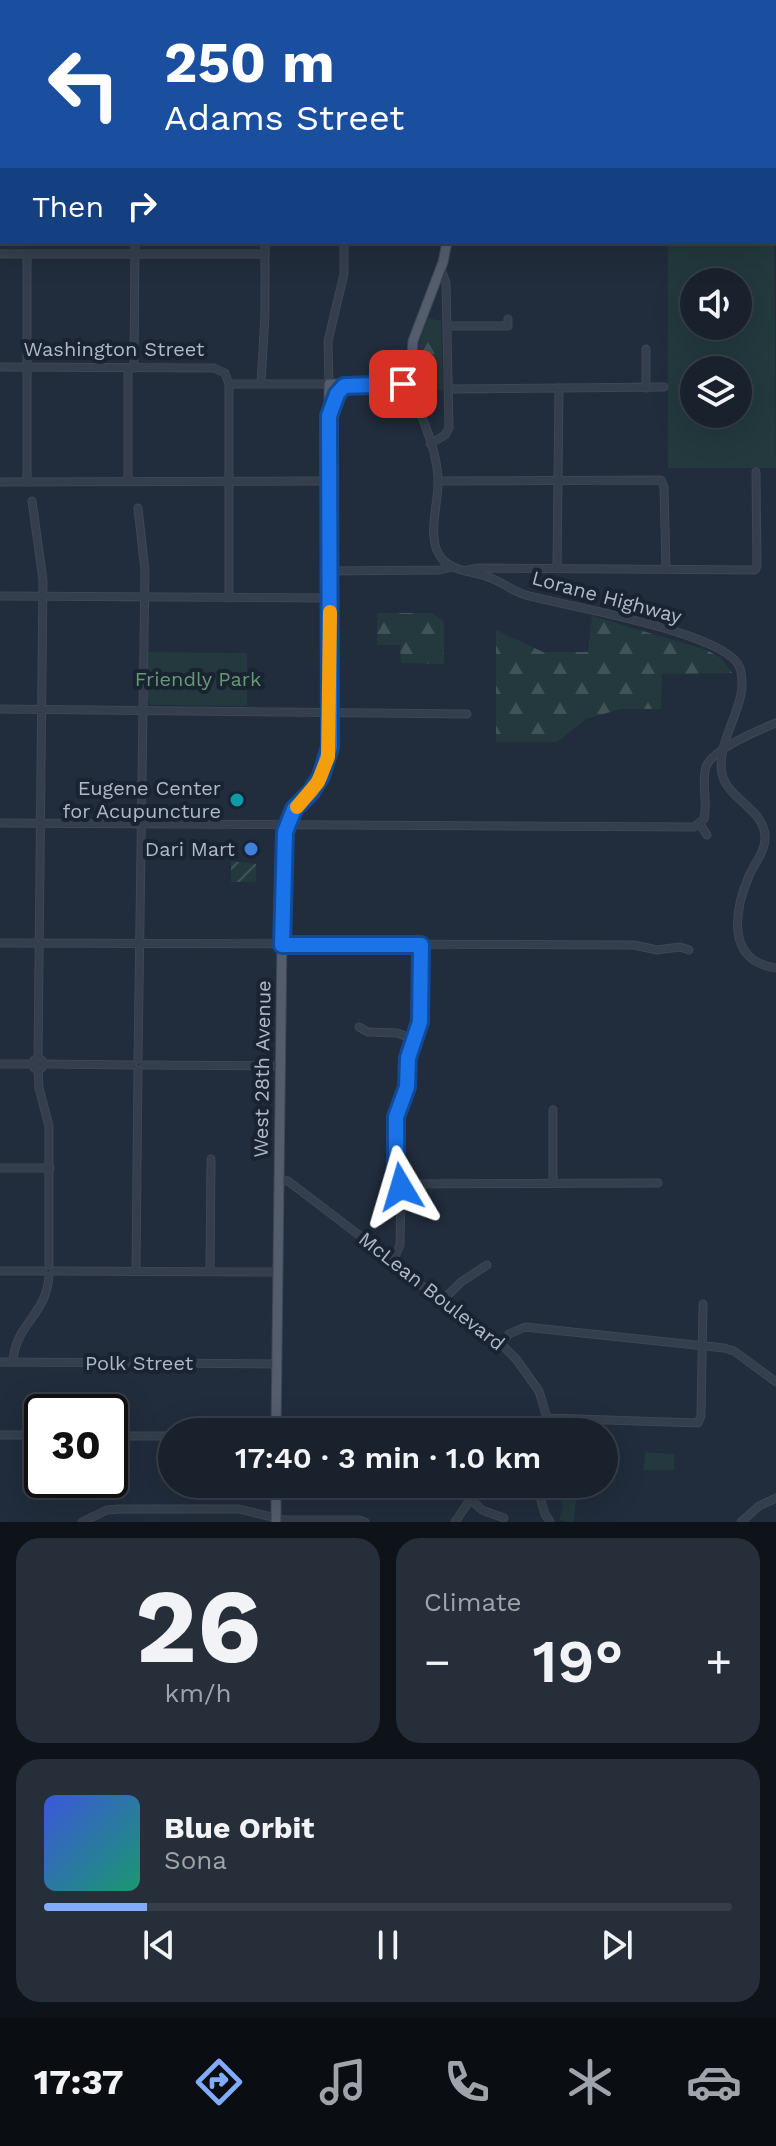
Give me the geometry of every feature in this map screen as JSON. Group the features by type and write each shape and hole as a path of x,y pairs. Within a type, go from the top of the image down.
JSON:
{"main road":[{"path":"410,385 414,335 441,269 447,244"},
{"path":"385,384 399,374 410,355"},
{"name":"Washington Street","path":"329,384 410,385"},
{"name":"West 28th Avenue","path":"276,1418 283,853 294,809 311,792 324,768 330,747 329,384"},
{"path":"329,416 338,392 348,384"},
{"path":"276,1498 276,1520"}],"street":[{"path":"128,482 135,244"},
{"path":"261,384 265,244"},
{"name":"West 28th Avenue","path":"329,384 328,341 344,274 344,244"},
{"path":"0,254 265,254"},
{"path":"27,254 27,482"},
{"path":"430,444 449,430 446,283 441,269"},
{"path":"448,326 508,326 508,319"},
{"path":"646,349 646,388"},
{"name":"Washington Street","path":"0,367 217,368 225,373 229,384 329,384"},
{"path":"229,384 229,598"},
{"path":"410,385 430,444 438,481 436,544 442,560 452,567"},
{"path":"449,389 664,387"},
{"path":"557,568 559,388"},
{"path":"465,571 479,568 755,570 756,472"},
{"path":"438,481 660,479 663,482 666,568"},
{"path":"0,482 330,481"},
{"path":"13,1362 18,1336 44,1302 48,1271 49,1126 39,1088 38,1064 43,596 42,566 32,501"},
{"path":"136,1271 144,711 144,561 138,508"},
{"path":"330,571 440,570 452,567"},
{"name":"Lorane Highway","path":"452,567 491,578 522,594 642,622 721,649 738,663 742,683 722,765 726,785 756,816 765,836"},
{"path":"0,596 330,598"},
{"path":"0,709 467,714"},
{"path":"0,823 687,828 700,824 706,811 706,767 724,749 776,723"},
{"path":"700,824 707,835"},
{"path":"776,836 765,836 761,853 747,879 738,912 738,932 743,950 751,959 776,968"},
{"path":"0,943 634,945 657,950 680,947 689,950"},
{"path":"393,1261 400,1249 396,1117 408,1083 408,1058 421,1017 421,945"},
{"path":"359,1027 368,1032 395,1032 414,1039"},
{"path":"0,1064 280,1066"},
{"path":"553,1110 553,1183"},
{"path":"210,1271 211,1159"},
{"path":"0,1168 50,1168"},
{"name":"McLean Boulevard","path":"279,1180 288,1181 441,1302 501,1344 539,1391 547,1418"},
{"path":"400,1184 658,1183"},
{"path":"441,1302 461,1282 487,1265"},
{"path":"0,1271 278,1272"},
{"path":"618,1420 698,1423 701,1416 703,1304"},
{"path":"501,1344 509,1334 525,1327 703,1345 734,1351 776,1382"},
{"name":"Polk Street","path":"0,1362 277,1364"},
{"path":"0,1435 24,1435"},
{"path":"128,1436 158,1436"},
{"path":"540,1498 550,1522"},
{"path":"741,1522 759,1506 776,1498"},
{"path":"455,1522 470,1500 482,1510 504,1518"},
{"path":"82,1522 107,1510 120,1509 228,1509 276,1520 365,1522"}],"green space":[{"path":"668,244 774,244 776,468 668,468"},
{"path":"428,318 441,321 443,390 417,390 417,353"},
{"path":"377,613 432,613 444,622 444,664 401,663 400,645 377,645"},
{"path":"592,616 707,650 721,658 732,673 662,674 661,709 621,709 586,719 557,742 496,742 496,630 543,652 588,652"},
{"name":"Friendly Park","path":"148,652 247,653 247,706 151,705 148,701"},
{"path":"231,861 256,864 256,882 231,882"},
{"path":"645,1452 674,1454 674,1470 643,1470"},
{"path":"559,1498 576,1500 574,1522 559,1520 563,1507"}],"slow traffic":[{"path":"297,807 318,782 328,757 330,612"}],"place":[{"name":"Eugene Center for Acupuncture","path":"237,800"},
{"name":"Dari Mart","path":"251,849"}],"route":[{"path":"401,1187 396,1168 396,1117 407,1087 408,1058 419,1029 421,945 282,945 285,832 292,812 321,776 330,747 329,416 338,392 348,384 403,384"}]}
